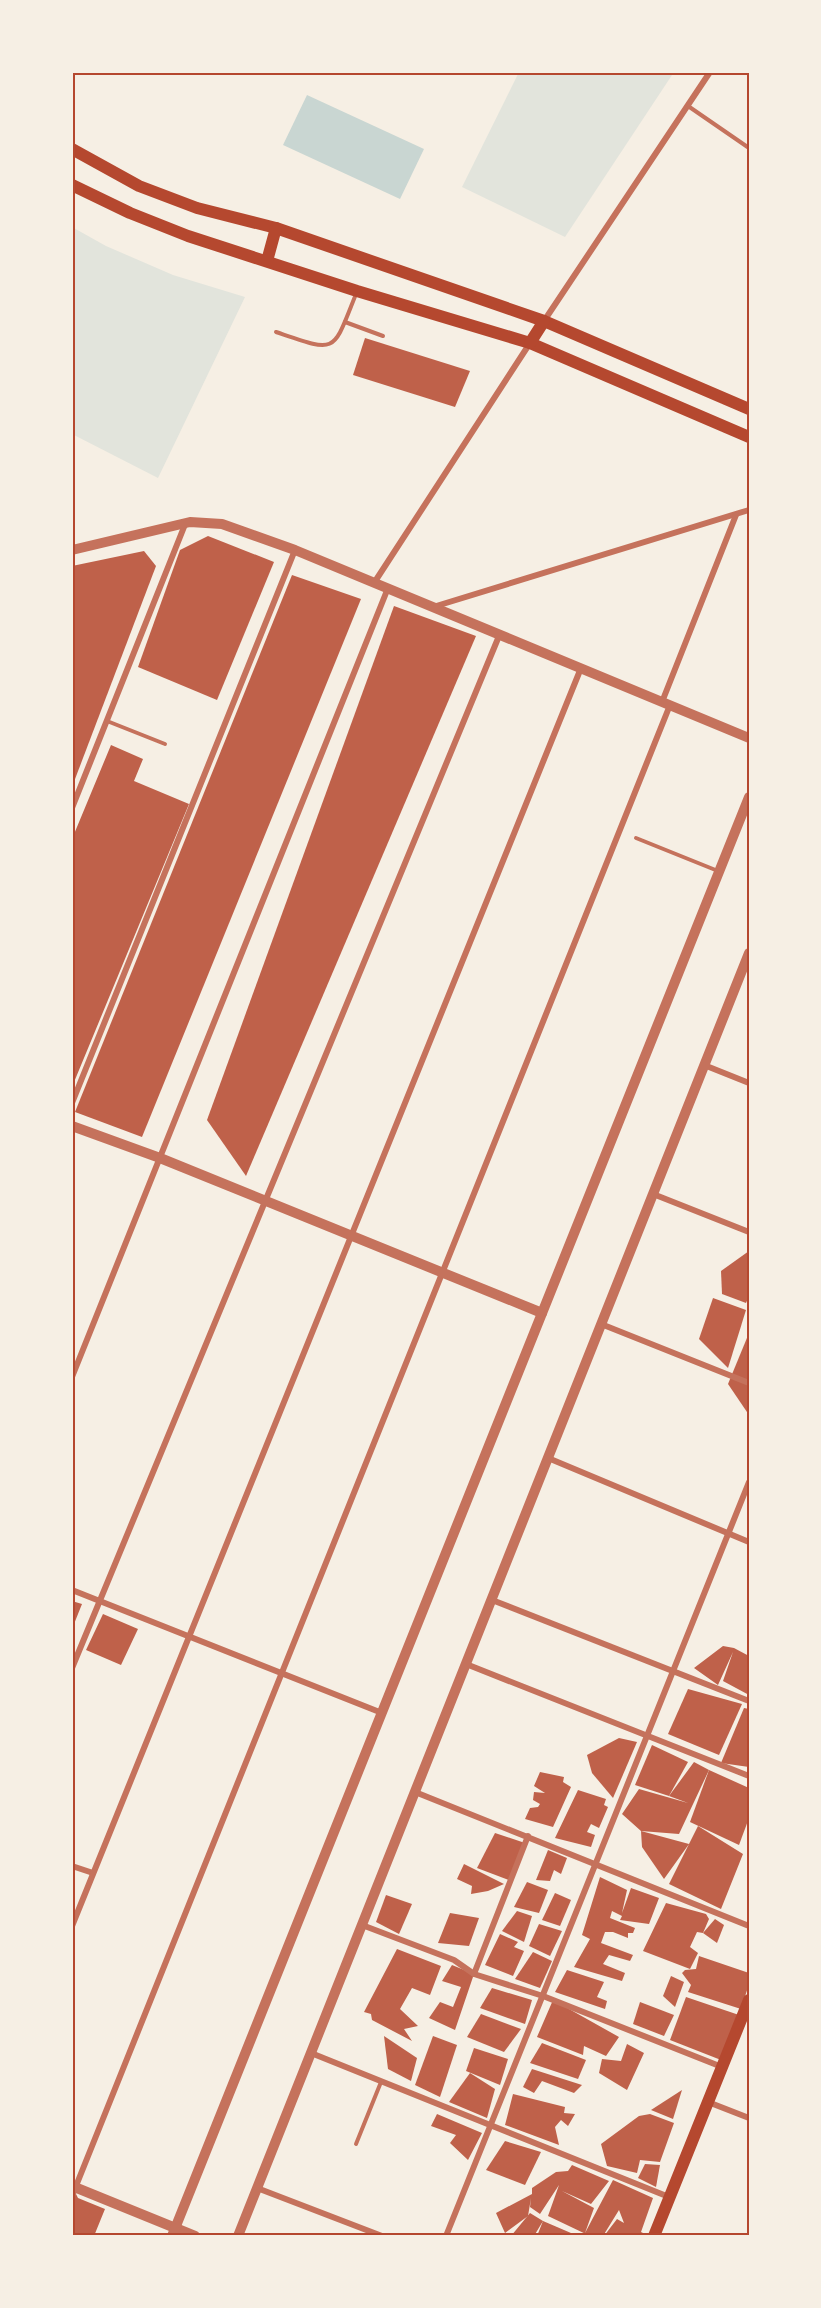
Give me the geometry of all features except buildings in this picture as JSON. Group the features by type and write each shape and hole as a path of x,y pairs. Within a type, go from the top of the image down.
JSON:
{"main road":[{"path":"72,149 139,186 197,208 276,228 543,321 749,409"},
{"path":"72,185 130,213 188,236 357,291 530,343 749,436"},
{"path":"267,261 276,228"},
{"path":"530,343 543,321"},
{"path":"654,2236 749,2000"}],"street":[{"path":"543,321 711,72"},
{"path":"374,583 530,343"},
{"path":"432,607 749,510"},
{"path":"195,2236 173,2232 73,2190 442,1274 666,703 736,515"},
{"path":"72,550 186,522 222,524 295,550 749,738"},
{"path":"72,808 186,522"},
{"path":"72,1103 295,550"},
{"path":"72,1377 388,588"},
{"path":"72,1668 98,1600 499,636"},
{"path":"72,1926 581,668"},
{"path":"173,2232 749,797"},
{"path":"238,2236 749,952"},
{"path":"704,1065 749,1083"},
{"path":"72,1126 160,1158 542,1313"},
{"path":"653,1194 749,1232"},
{"path":"601,1324 749,1383"},
{"path":"548,1458 749,1542"},
{"path":"446,2236 749,1482"},
{"path":"72,1590 382,1713"},
{"path":"492,1600 749,1701"},
{"path":"466,1664 749,1776"},
{"path":"415,1792 749,1926"},
{"path":"474,1974 528,1836"},
{"path":"72,1866 93,1873"},
{"path":"363,1925 454,1960 474,1974 543,1996 722,2067"},
{"path":"311,2054 669,2197"},
{"path":"708,2102 749,2118"},
{"path":"257,2188 382,2236"}],"lane":[{"path":"688,106 749,148"},
{"path":"276,332 324,346 332,344 340,334 357,291"},
{"path":"345,322 383,336"},
{"path":"107,721 165,744"},
{"path":"636,838 719,871"},
{"path":"356,2144 381,2082"}],"shaded area":[{"path":"519,72 674,72 565,237 462,187"},
{"path":"307,95 424,149 400,199 283,145"},
{"path":"72,227 106,246 173,275 245,297 158,478 72,434"}]}
